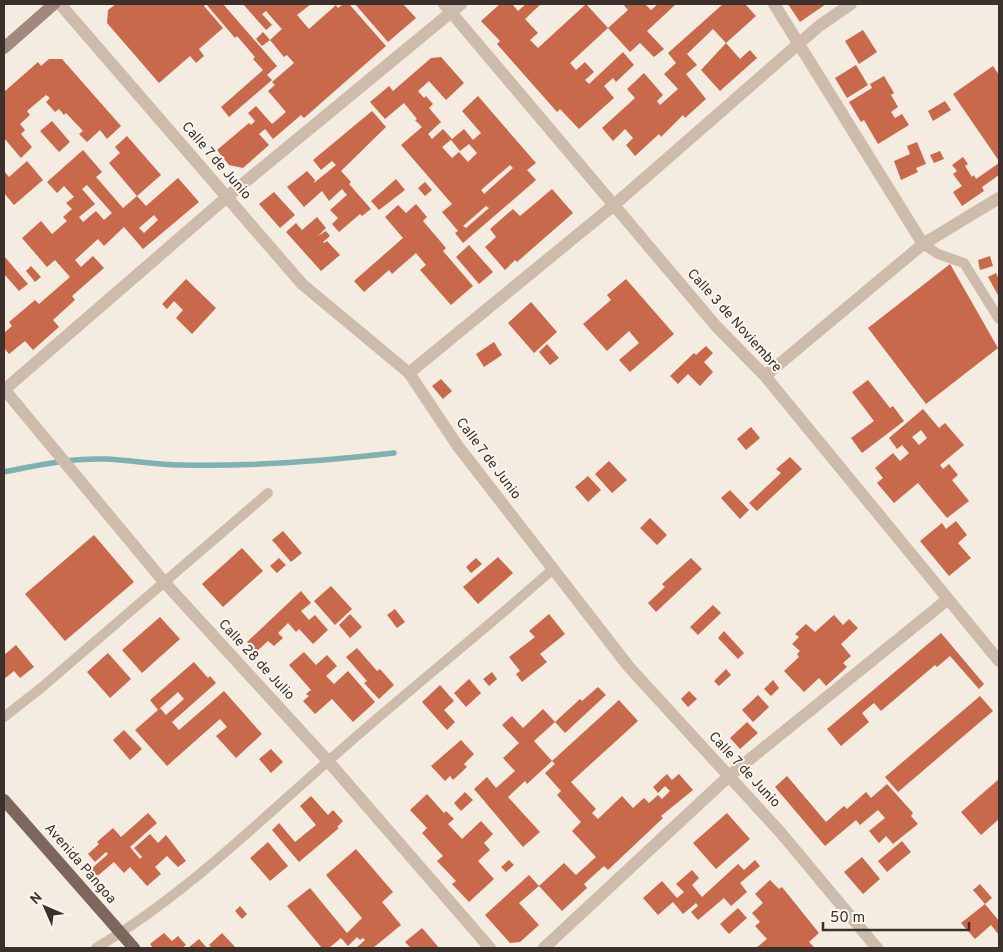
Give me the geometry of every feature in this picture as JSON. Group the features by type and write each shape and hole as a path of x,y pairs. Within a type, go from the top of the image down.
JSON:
{"main road":[{"path":"4,48 54,4"},
{"name":"Avenida Pangoa","path":"4,800 134,948"}],"street":[{"name":"Calle 7 de Junio","path":"60,4 302,284 410,373 457,444 628,668 781,833 877,948"},
{"path":"774,4 924,244"},
{"path":"410,373 614,205 801,45 820,26 850,4"},
{"path":"4,390 452,6"},
{"name":"Calle 3 de Noviembre","path":"452,6 614,205 716,326 765,376 947,600 999,660"},
{"path":"765,376 924,244 999,198"},
{"name":"Calle 28 de Julio","path":"4,390 165,583 328,761 490,948"},
{"path":"544,948 729,776 947,600"}],"lane":[{"path":"924,244 938,254 964,263 999,319"},
{"path":"4,717 165,583 268,493"},
{"path":"96,948 121,933 178,892 242,840 328,761 553,569"}],"building":[{"path":"116,4 206,4 204,6 223,28 199,49 204,56 196,63 190,56 159,83 107,23 108,10"},
{"path":"206,4 223,4 277,66 267,75 272,80 229,117 221,107 263,70 253,59 255,57 237,36 235,38"},
{"path":"243,4 311,4 297,15 309,29 336,5 338,8 343,4 349,4 386,46 304,118 301,115 273,139 265,129 259,134 269,145 243,168 229,165 217,150 249,123 251,125 255,121 248,113 256,106 272,124 286,112 268,91 275,85 272,82 294,63 287,55 284,57 270,40 282,29 266,11 262,14 272,25 266,30"},
{"path":"355,4 403,4 416,18 388,42"},
{"path":"500,4 512,4 518,11 526,4 541,4 525,19 538,33 530,40 538,48 586,4 608,28 570,63 576,70 585,62 594,72 585,80 589,84 623,52 634,65 616,82 613,78 604,86 614,98 579,129 560,109 557,112 497,44 500,41 481,21"},
{"path":"623,4 645,4 651,10 658,4 675,5 647,31 664,49 654,57 640,43 630,52 608,28 628,10"},
{"path":"723,4 745,4 756,16 726,43 713,29 687,54 697,65 686,74 706,99 685,118 683,115 661,137 659,134 635,156 626,145 633,138 625,129 613,141 602,128 635,98 627,89 644,73 663,95 657,101 660,105 678,89 664,74 676,63 668,53"},
{"path":"788,4 826,4 800,22"},
{"path":"863,30 877,52 859,64 845,41"},
{"path":"263,32 270,40 262,46 256,39"},
{"path":"726,43 740,59 750,50 757,58 720,91 701,70"},
{"path":"441,57 464,83 446,100 429,81 418,91 433,104 429,108 441,122 428,134 432,139 443,129 452,139 442,147 452,158 459,152 468,162 477,153 469,144 460,151 451,140 464,129 473,140 481,133 462,111 478,96 536,163 527,170 536,180 463,243 455,233 458,231 442,212 452,204 401,145 422,127 415,120 417,119 404,103 385,119 370,102 389,86 393,91 431,58","holes":["510,165 513,168 484,194 481,190","486,206 489,208 466,228 463,226"]},
{"path":"49,59 62,59 121,126 107,139 100,130 87,142 79,134 83,131 66,113 64,115 59,109 55,112 46,102 50,98 46,95 27,111 30,115 20,124 25,130 21,134 32,147 21,158 4,138 4,92 38,62 41,66"},
{"path":"856,65 868,85 847,98 835,78"},
{"path":"993,66 999,75 999,161 953,94"},
{"path":"884,76 894,93 891,95 898,107 891,112 895,118 902,114 909,125 878,144 864,120 861,122 849,102 872,88 870,84"},
{"path":"945,101 951,110 933,121 928,111"},
{"path":"372,111 386,127 341,171 351,182 349,184 371,209 362,216 360,214 339,232 332,224 338,218 330,210 347,195 342,189 329,201 322,191 304,207 287,187 307,171 315,180 314,183 336,165 332,161 321,170 313,160"},
{"path":"52,121 70,142 59,152 40,131"},
{"path":"127,136 161,175 137,196 109,163 120,153 115,147"},
{"path":"917,142 926,164 916,168 918,172 901,180 894,161 910,154 907,146"},
{"path":"83,150 102,172 96,177 123,208 137,196 146,206 178,178 199,202 143,249 124,227 104,246 98,239 75,260 81,267 93,256 104,268 72,296 75,300 53,320 59,327 33,350 25,341 9,354 4,348 4,333 12,326 9,322 35,300 39,304 70,277 55,260 47,267 22,238 41,221 52,234 67,221 63,217 72,209 66,203 74,197 64,186 57,193 47,182","holes":["87,185 112,213 104,220 96,211 83,222 79,217 95,204 82,189","154,215 158,220 144,233 139,228"]},
{"path":"940,151 944,159 934,163 930,155"},
{"path":"963,157 968,164 965,166 972,177 974,175 976,179 999,163 999,175 982,187 984,191 962,206 953,192 962,186 953,174 957,171 952,165"},
{"path":"27,161 43,180 14,205 4,193 4,171 9,177"},
{"path":"396,179 405,190 379,210 371,201"},
{"path":"425,182 432,190 425,196 418,188"},
{"path":"552,189 573,213 517,262 515,260 505,270 485,247 496,237 490,229 513,209 520,216"},
{"path":"274,192 295,215 280,228 259,204"},
{"path":"416,204 427,217 423,221 446,248 443,251 473,286 451,305 420,270 426,265 416,253 392,274 389,270 364,292 354,281 403,238 385,217 398,205 406,213"},
{"path":"317,217 326,228 318,236 326,231 330,236 323,242 327,241 340,255 321,271 286,232 296,223 302,230"},
{"path":"469,245 493,272 479,284 456,257"},
{"path":"4,256 28,284 19,291 4,274"},
{"path":"990,256 993,266 980,270 978,260"},
{"path":"950,264 998,348 926,404 868,328"},
{"path":"31,266 41,277 35,282 26,271"},
{"path":"996,273 999,279 999,297 988,277"},
{"path":"186,279 216,308 192,334 176,318 183,310 174,301 167,309 162,304"},
{"path":"626,279 674,334 630,372 619,360 639,343 629,331 607,351 583,324 611,300 607,295"},
{"path":"531,302 557,332 534,353 508,323"},
{"path":"494,342 502,355 484,367 476,354"},
{"path":"547,344 559,358 550,365 539,352"},
{"path":"706,346 713,353 704,362 713,372 700,386 688,374 678,384 670,376 694,353 696,355"},
{"path":"441,379 452,391 443,399 432,386"},
{"path":"868,380 890,408 893,406 904,421 862,453 851,438 874,421 852,392"},
{"path":"923,409 939,428 945,423 964,445 940,465 943,469 949,464 958,475 952,480 969,501 947,518 918,483 894,503 877,483 883,478 875,468 893,453 900,461 909,453 902,445 897,449 889,438","holes":["921,430 927,438 919,445 912,437"]},
{"path":"751,427 760,438 746,450 737,439"},
{"path":"790,457 802,469 757,511 749,503 781,473 776,469"},
{"path":"609,461 627,480 612,493 595,474"},
{"path":"588,476 601,490 588,502 575,487"},
{"path":"730,490 749,510 740,519 721,498"},
{"path":"650,518 667,535 657,545 640,528"},
{"path":"956,521 967,535 958,543 971,558 949,576 920,541 942,523 946,529"},
{"path":"283,531 302,553 291,562 272,540"},
{"path":"94,535 134,582 65,641 25,594"},
{"path":"242,548 263,571 223,607 202,584"},
{"path":"498,557 513,573 478,604 463,587"},
{"path":"279,558 286,565 277,573 270,566"},
{"path":"476,558 482,564 471,573 466,567"},
{"path":"691,558 702,569 656,612 648,603 665,587 662,584"},
{"path":"331,586 352,609 335,625 314,601"},
{"path":"301,591 311,603 301,611 309,620 315,615 328,630 313,644 299,629 296,632 288,623 278,633 283,638 274,646 268,641 256,652 247,642"},
{"path":"713,605 721,613 698,635 690,627"},
{"path":"395,609 405,622 397,628 387,615"},
{"path":"350,614 362,627 350,638 339,625"},
{"path":"549,614 565,634 540,654 547,662 522,682 516,674 520,671 509,657 535,637 529,631"},
{"path":"834,615 843,625 849,619 858,628 841,644 851,656 843,663 847,667 826,686 819,678 804,692 784,671 799,657 797,654 800,651 792,644 799,637 795,634 806,624 815,632"},
{"path":"160,617 180,639 142,673 122,650"},
{"path":"724,631 744,653 738,659 718,638"},
{"path":"941,633 984,684 979,689 950,656 937,667 935,665 881,711 874,703 862,713 869,722 841,746 827,729"},
{"path":"16,645 34,667 20,678 14,671 4,679 4,655"},
{"path":"357,648 377,671 380,669 394,685 379,699 364,683 367,681 346,657"},
{"path":"304,652 316,665 327,655 337,666 326,676 334,684 348,671 375,702 353,722 332,699 315,714 303,701 309,696 306,694 311,690 289,665"},
{"path":"108,653 131,679 110,698 87,672"},
{"path":"194,662 208,678 210,676 216,683 172,722 179,730 224,691 262,734 236,758 216,736 227,727 220,719 167,766 135,730 158,710 150,700","holes":["178,692 184,699 166,715 160,708"]},
{"path":"726,669 731,675 719,686 714,681"},
{"path":"492,672 497,679 489,686 483,679"},
{"path":"469,679 481,693 466,707 454,693"},
{"path":"773,680 779,688 771,696 764,689"},
{"path":"440,685 454,701 444,710 455,722 447,730 422,702"},
{"path":"598,687 606,695 565,733 555,722 580,699 582,701"},
{"path":"689,691 697,699 688,707 681,699"},
{"path":"758,695 769,707 753,722 742,710"},
{"path":"980,696 993,711 898,792 885,777"},
{"path":"619,700 638,721 571,782 596,809 592,813 598,819 622,796 633,808 644,798 649,803 658,795 662,799 670,791 665,786 658,793 653,787 667,774 672,780 679,774 693,790 661,816 663,818 608,870 604,866 584,884 587,888 562,911 539,886 564,863 576,875 596,857 572,831 581,822 557,795 561,791 545,773 555,764 552,761"},
{"path":"543,709 555,722 534,741 552,761 527,784 525,781 508,797 540,832 523,847 474,789 487,777 496,788 515,771 503,758 519,743 502,725 512,716 523,728"},
{"path":"747,722 758,733 740,749 730,738"},
{"path":"124,730 142,749 130,760 113,740"},
{"path":"461,740 474,754 464,764 467,767 453,780 450,776 445,781 431,766"},
{"path":"271,749 283,762 271,773 259,759"},
{"path":"787,776 826,822 844,806 847,809 866,792 871,798 887,784 913,813 911,816 918,824 893,844 886,836 879,843 869,831 885,818 878,810 860,825 856,820 825,846 775,787"},
{"path":"999,779 999,819 981,835 961,812"},
{"path":"465,792 473,800 461,811 454,803"},
{"path":"427,794 444,813 446,811 454,819 448,824 462,839 481,821 493,834 484,843 490,850 478,861 494,879 469,902 452,884 456,881 437,861 443,856 422,833 427,828 410,810"},
{"path":"311,796 328,815 333,810 343,821 337,827 339,828 299,862 272,830 279,823 295,842 316,825 300,806"},
{"path":"148,813 157,823 130,847 140,859 142,857 134,848 150,834 158,843 166,835 186,861 178,867 167,856 155,867 161,874 147,886 130,867 124,873 114,862 95,878 89,871 108,854 106,852 95,862 88,854 99,844 97,842 113,828 121,837"},
{"path":"727,813 750,839 716,869 693,843"},
{"path":"902,841 911,852 887,872 878,861"},
{"path":"268,842 288,866 270,881 250,858"},
{"path":"356,849 393,892 382,902 401,925 373,948 356,948 365,940 363,938 360,940 357,937 348,946 341,938 329,948 322,948 287,906 310,888 347,933 362,918 326,875"},
{"path":"862,857 880,879 863,894 844,872"},
{"path":"509,860 514,865 506,872 501,867"},
{"path":"755,860 760,866 740,883 747,892 731,906 724,898 698,920 691,912 698,906 696,903 683,914 673,902 658,915 643,898 662,881 677,898 684,892 676,884 692,870 699,878 692,885 702,897 738,864 744,870"},
{"path":"529,875 539,886 519,903 539,925 520,942 510,943 485,915"},
{"path":"770,880 779,889 782,887 819,933 809,942 815,948 756,948 767,939 755,926 760,922 752,913 763,903 755,894"},
{"path":"980,884 992,898 985,904 973,890"},
{"path":"985,904 999,921 999,935 991,925 975,939 961,923"},
{"path":"240,906 247,914 242,919 235,911"},
{"path":"738,908 747,918 729,934 720,924"},
{"path":"422,928 439,948 411,948 405,942"},
{"path":"164,933 172,941 178,936 186,945 182,948 153,948 150,944"},
{"path":"222,933 236,948 212,948 209,945"},
{"path":"199,939 207,948 188,948"}],"waterway":[{"path":"4,472 54,462 92,459 172,465 235,465 314,461 394,453"}]}
